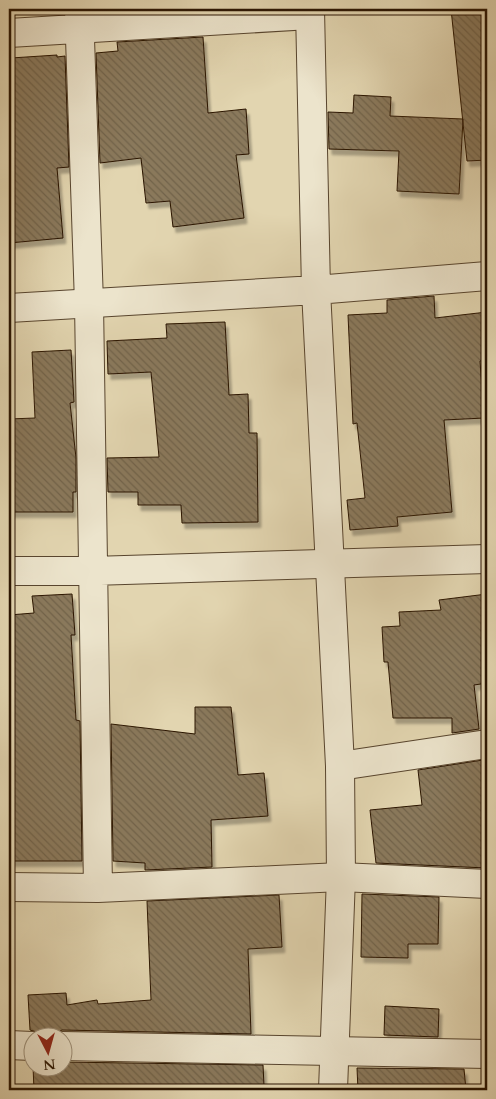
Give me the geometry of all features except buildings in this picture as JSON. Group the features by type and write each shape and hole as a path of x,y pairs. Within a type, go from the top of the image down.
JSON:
{"street":[{"path":"9,33 79,19 310,12 316,290 340,766 341,876 333,1090"},
{"path":"79,19 89,303 98,888"},
{"path":"9,308 316,290 487,276"},
{"path":"9,571 487,559"},
{"path":"340,766 487,744"},
{"path":"9,887 98,888 341,876 487,884"},
{"path":"9,1045 22,1046"},
{"path":"72,1046 487,1054"}]}
